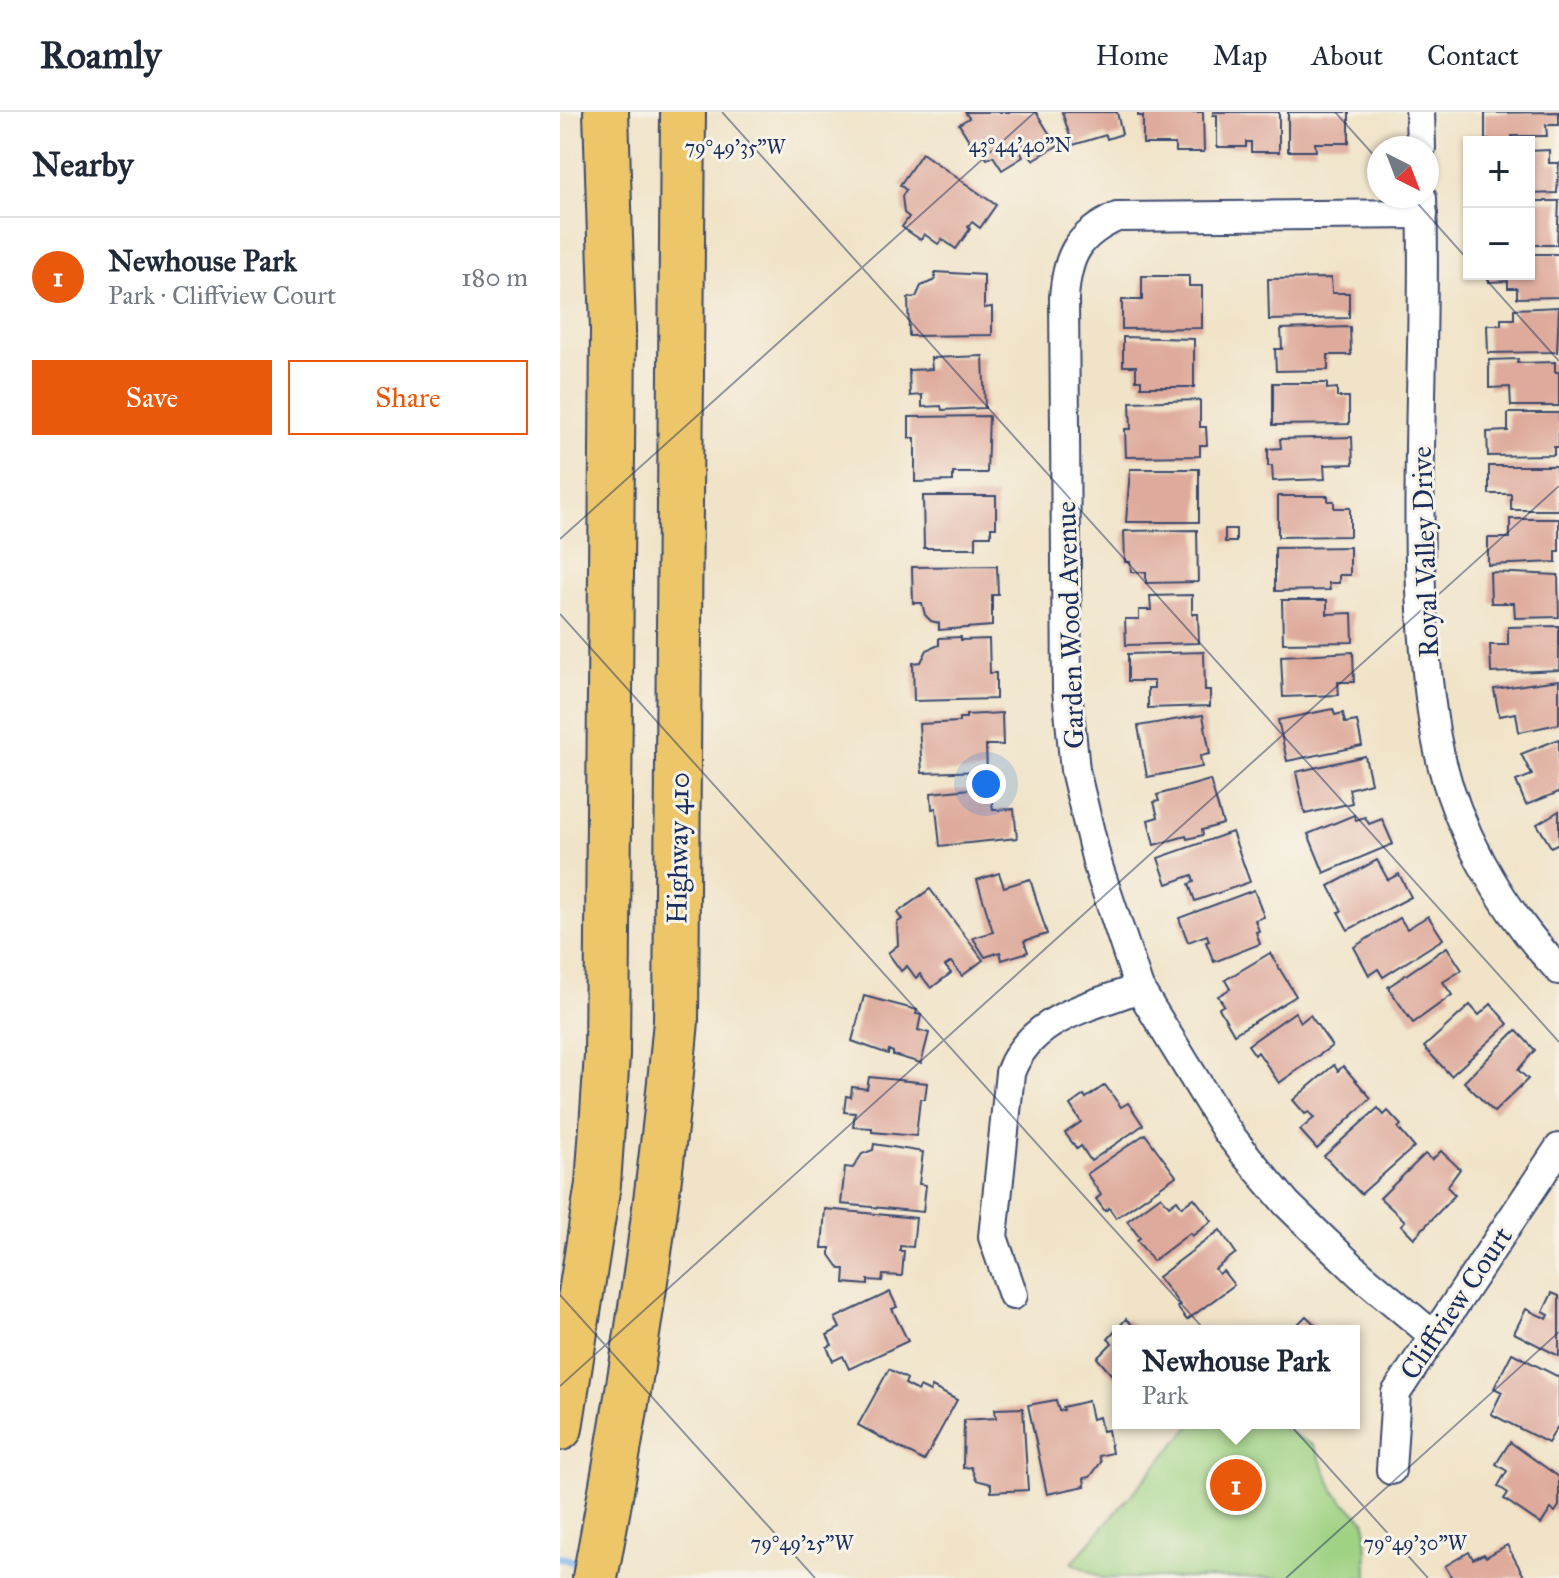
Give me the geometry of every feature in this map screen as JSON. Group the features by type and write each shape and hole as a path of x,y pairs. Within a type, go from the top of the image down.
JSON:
{"highway":[{"path":"562,1417 598,1184 609,994 613,330 606,112"},
{"name":"Highway 410","path":"595,1578 627,1408 664,1154 676,1021 684,114"}],"street":[{"path":"1420,112 1421,136"},
{"name":"Garden Wood Avenue","path":"1367,207 1117,217 1085,236 1075,249 1065,280 1064,298 1067,690 1075,770 1098,866 1139,988 1226,1130 1248,1158 1287,1204 1323,1239 1434,1336"},
{"name":"Royal Valley Drive","path":"1422,208 1421,607 1437,738 1456,803 1492,881 1516,918 1559,970"},
{"path":"1013,1295 993,1237 1010,1073 1016,1057 1040,1029 1056,1018 1139,988"},
{"name":"Cliffview Court","path":"1391,1470 1396,1393 1559,1148"}],"green space":[{"path":"1188,1429 1284,1429 1314,1446 1336,1494 1366,1522 1367,1578 1102,1578 1072,1563"}],"building":[{"path":"965,112 1036,112 1057,146 1033,160 1024,145 1019,149 1023,157 1002,170 993,156 987,159 979,147 975,150 959,124 969,118"},
{"path":"1062,112 1117,112 1122,134 1107,139 1106,135 1073,145"},
{"path":"1138,112 1203,112 1204,152 1176,152 1175,144 1143,144 1143,116 1138,116"},
{"path":"1213,112 1279,112 1279,152 1251,152 1251,142 1246,142 1246,147 1217,147 1217,115"},
{"path":"1288,112 1349,112 1349,143 1315,143 1316,151 1288,151"},
{"path":"1559,112 1559,125 1546,125 1547,136 1485,136 1485,113"},
{"path":"1549,150 1549,163 1559,163 1557,193 1535,194 1535,151"},
{"path":"922,153 996,205 980,228 972,222 956,249 942,239 938,244 924,234 921,240 902,227 909,217 904,213 902,196 906,190 900,185"},
{"path":"1535,201 1559,201 1557,245 1535,245"},
{"path":"1535,254 1559,254 1559,297 1517,298 1517,288 1508,288 1508,281 1489,280 1535,280"},
{"path":"935,272 984,275 984,308 992,307 992,335 909,336 908,298 916,297 921,286 935,280"},
{"path":"1142,276 1189,276 1189,286 1202,286 1202,328 1122,329 1122,300 1142,300"},
{"path":"1331,278 1332,293 1349,293 1349,318 1269,320 1268,279"},
{"path":"1559,307 1557,352 1488,353 1487,325 1501,325 1501,319 1514,319 1514,309"},
{"path":"1350,327 1351,355 1328,355 1328,370 1276,371 1275,349 1282,349 1281,329"},
{"path":"1123,337 1194,339 1194,387 1141,387 1141,380 1136,380 1136,366 1123,366"},
{"path":"983,356 985,408 942,410 941,406 922,407 922,395 910,396 909,370 932,369 931,358"},
{"path":"1518,359 1517,363 1555,362 1555,372 1559,372 1559,406 1511,406 1510,387 1489,388 1489,360"},
{"path":"1273,383 1327,383 1327,389 1337,388 1337,397 1349,397 1349,424 1273,425"},
{"path":"1200,400 1200,427 1206,427 1207,445 1200,445 1200,456 1126,457 1125,429 1131,429 1130,402"},
{"path":"1508,413 1559,413 1559,447 1554,447 1554,455 1488,456 1487,432 1508,431"},
{"path":"989,416 987,473 953,473 953,481 915,482 915,438 909,438 909,417"},
{"path":"1352,437 1353,464 1324,465 1325,479 1273,481 1272,466 1268,466 1268,449 1281,448 1280,439"},
{"path":"1489,466 1556,466 1559,510 1511,510 1511,494 1489,494"},
{"path":"1130,469 1199,469 1199,522 1126,522"},
{"path":"923,496 996,496 996,527 991,527 991,536 976,536 976,548 924,548"},
{"path":"1278,496 1328,496 1328,501 1334,501 1334,508 1350,508 1350,536 1278,537"},
{"path":"1510,519 1559,519 1556,562 1488,565 1488,538 1510,538"},
{"path":"1225,529 1236,529 1236,542 1225,542"},
{"path":"1197,530 1198,582 1146,583 1146,572 1131,572 1130,562 1125,562 1124,531"},
{"path":"1350,547 1350,575 1339,575 1339,583 1329,583 1330,590 1275,591 1275,548"},
{"path":"997,566 998,595 992,595 992,626 939,630 939,623 925,615 922,603 913,603 912,567"},
{"path":"1490,572 1558,575 1559,617 1515,618 1514,603 1491,603"},
{"path":"1192,595 1192,614 1198,614 1199,643 1126,645 1125,619 1139,619 1139,610 1151,610 1150,596"},
{"path":"1282,600 1327,600 1327,614 1352,613 1353,642 1283,643"},
{"path":"1559,626 1559,670 1491,673 1490,645 1508,645 1508,627"},
{"path":"961,637 961,640 989,639 990,673 996,673 996,699 914,701 913,663 921,662 927,650 939,645 939,638"},
{"path":"1204,652 1205,690 1210,690 1210,706 1148,708 1148,688 1154,688 1154,681 1128,681 1128,654"},
{"path":"1353,652 1354,682 1338,682 1339,695 1283,697 1281,656"},
{"path":"1559,680 1559,724 1519,732 1516,713 1499,716 1494,689"},
{"path":"1333,709 1335,715 1343,713 1345,723 1357,721 1362,746 1287,761 1278,720"},
{"path":"1002,713 1003,745 986,745 987,771 922,773 919,724 959,722 959,718 966,718 966,715"},
{"path":"1203,715 1210,754 1200,756 1202,767 1147,777 1138,726"},
{"path":"1559,739 1559,792 1526,805 1516,781 1532,775 1521,754"},
{"path":"1365,756 1371,783 1349,789 1352,803 1305,814 1296,772"},
{"path":"1210,780 1223,824 1202,830 1203,835 1187,839 1186,836 1154,845 1148,820 1158,817 1154,802 1159,801 1157,795"},
{"path":"990,787 993,810 1014,809 1017,838 940,846 936,808 932,809 931,793"},
{"path":"1559,811 1559,843 1551,847 1537,824"},
{"path":"1354,815 1356,820 1365,817 1369,824 1382,819 1393,844 1324,873 1308,834"},
{"path":"1232,832 1250,882 1195,901 1189,884 1194,882 1192,875 1167,884 1158,858"},
{"path":"1377,860 1388,880 1399,874 1411,897 1348,930 1329,886"},
{"path":"999,873 1004,887 1030,879 1047,934 1024,941 1028,952 1002,960 1000,952 985,957 973,938 993,932 977,880"},
{"path":"930,889 983,960 962,976 951,962 945,966 951,973 931,988 920,974 916,978 907,966 901,971 888,953 898,945 897,923 902,919 897,913"},
{"path":"1254,890 1264,917 1255,920 1260,944 1214,962 1206,942 1209,941 1207,935 1188,942 1179,918"},
{"path":"1428,916 1443,939 1383,977 1378,969 1369,975 1354,947 1400,918 1407,929"},
{"path":"1447,947 1462,970 1443,982 1452,995 1413,1023 1388,987"},
{"path":"1270,953 1296,996 1234,1034 1219,1008 1224,1005 1218,996 1230,989 1225,980"},
{"path":"864,996 917,1010 916,1014 921,1015 918,1030 929,1033 921,1063 893,1055 889,1050 888,1054 852,1041"},
{"path":"1491,1004 1508,1024 1451,1076 1424,1047 1470,1005 1479,1015"},
{"path":"1295,1012 1301,1022 1310,1015 1332,1046 1279,1083 1258,1052 1255,1055 1248,1045"},
{"path":"1516,1030 1535,1050 1518,1070 1528,1079 1494,1112 1464,1082"},
{"path":"1334,1065 1338,1071 1343,1066 1371,1098 1317,1149 1300,1130 1314,1118 1309,1112 1305,1114 1293,1100"},
{"path":"869,1077 927,1083 925,1099 920,1099 916,1136 853,1127 855,1113 844,1112 846,1096 851,1097 852,1087 867,1089"},
{"path":"1105,1085 1121,1107 1128,1103 1143,1125 1091,1161 1081,1146 1077,1149 1065,1133 1081,1122 1070,1105"},
{"path":"1378,1108 1384,1115 1388,1111 1401,1125 1398,1128 1414,1147 1361,1194 1324,1156"},
{"path":"1145,1134 1176,1176 1116,1218 1109,1208 1105,1211 1096,1199 1101,1195 1087,1174"},
{"path":"874,1144 923,1152 919,1184 926,1185 923,1212 841,1204 845,1167 853,1168 862,1154 873,1150"},
{"path":"1441,1151 1460,1169 1447,1187 1455,1195 1414,1238 1401,1225 1405,1221 1380,1198 1425,1154 1432,1160"},
{"path":"1161,1196 1169,1206 1177,1200 1182,1207 1194,1198 1212,1221 1192,1236 1190,1233 1153,1261 1127,1221"},
{"path":"825,1209 916,1218 913,1247 900,1246 900,1251 904,1251 902,1276 883,1275 882,1281 868,1280 868,1285 844,1283 845,1269 840,1269 830,1255 830,1248 822,1248"},
{"path":"1220,1230 1236,1253 1215,1269 1219,1274 1223,1271 1234,1285 1187,1320 1177,1307 1180,1305 1158,1277"},
{"path":"890,1292 897,1307 892,1309 908,1341 849,1369 843,1356 833,1361 827,1347 832,1345 827,1335 840,1328 835,1318"},
{"path":"1552,1293 1559,1296 1559,1356 1514,1333 1526,1309 1547,1319 1549,1315 1543,1312"},
{"path":"1306,1316 1316,1325 1297,1325"},
{"path":"1112,1343 1112,1375 1097,1358"},
{"path":"1512,1353 1559,1377 1559,1424 1548,1443 1491,1414 1502,1392 1494,1388"},
{"path":"889,1369 907,1379 905,1384 918,1391 920,1387 930,1392 932,1387 957,1400 924,1461 858,1425"},
{"path":"1056,1400 1059,1411 1064,1410 1063,1407 1088,1401 1092,1419 1099,1417 1102,1431 1108,1430 1112,1453 1099,1456 1101,1462 1090,1477 1084,1478 1085,1486 1047,1494 1028,1405"},
{"path":"1023,1408 1028,1490 991,1492 991,1484 976,1480 971,1467 963,1468 964,1420 996,1418 995,1409"},
{"path":"1510,1442 1559,1477 1559,1506 1555,1512 1551,1509 1541,1524 1504,1499 1508,1493 1498,1486 1507,1471 1496,1464"},
{"path":"1507,1545 1525,1578 1452,1578 1445,1566 1469,1552 1473,1559 1484,1554 1486,1557"}],"waterway":[{"path":"560,1557 583,1565"}],"place":[{"name":"Newhouse Park","path":"1236,1485"}]}
